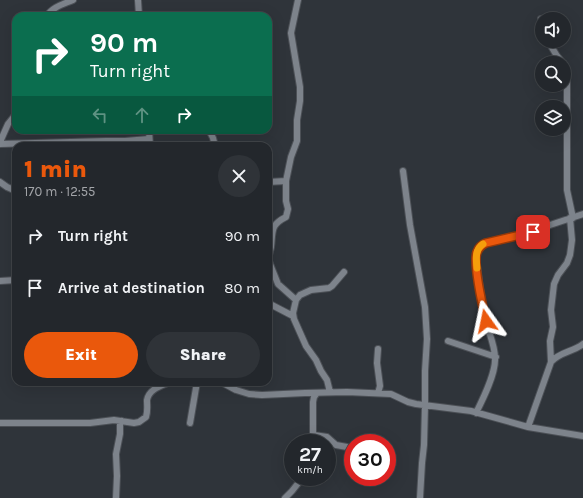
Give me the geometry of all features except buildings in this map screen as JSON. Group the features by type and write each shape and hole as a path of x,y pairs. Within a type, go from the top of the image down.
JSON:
{"street":[{"path":"50,12 73,0"},
{"path":"138,0 139,12"},
{"path":"272,230 279,221 286,216 288,209 286,200 286,181 291,156 297,141 300,87 292,33 298,0"},
{"path":"528,427 551,362 550,341 553,327 551,310 554,284 558,275 567,263 570,255 572,240 572,218 567,190 567,92"},
{"path":"12,119 8,124 0,143 12,144"},
{"path":"149,134 149,142"},
{"path":"90,142 149,139"},
{"path":"403,171 410,226 425,307 427,339 424,445 420,498"},
{"path":"272,182 286,181"},
{"path":"0,182 12,189"},
{"path":"476,413 485,395 495,365 496,357 481,296 476,256 480,246 486,243 521,235 583,214"},
{"path":"272,269 278,284 296,300"},
{"path":"330,392 327,380 306,346 293,316 296,300 300,295 311,290 329,288 344,272"},
{"path":"0,281 12,280"},
{"path":"272,305 293,316"},
{"path":"448,341 496,357"},
{"path":"551,362 560,354 577,349 583,344"},
{"path":"378,349 377,363 380,386 378,393"},
{"path":"0,423 90,423 114,420 139,422 146,417 147,400 151,392 161,386"},
{"path":"190,423 196,386"},
{"path":"228,386 249,394 262,395 330,392 391,394 408,402 471,411 528,427 583,436"},
{"path":"314,434 313,402 317,393"},
{"path":"116,498 116,454 119,442 120,424 122,420"},
{"path":"285,498 296,486"}],"slow traffic":[{"path":"477,268 476,256 480,246 483,244"}],"route":[{"path":"486,321 476,256 480,246 486,243 533,232"}]}
